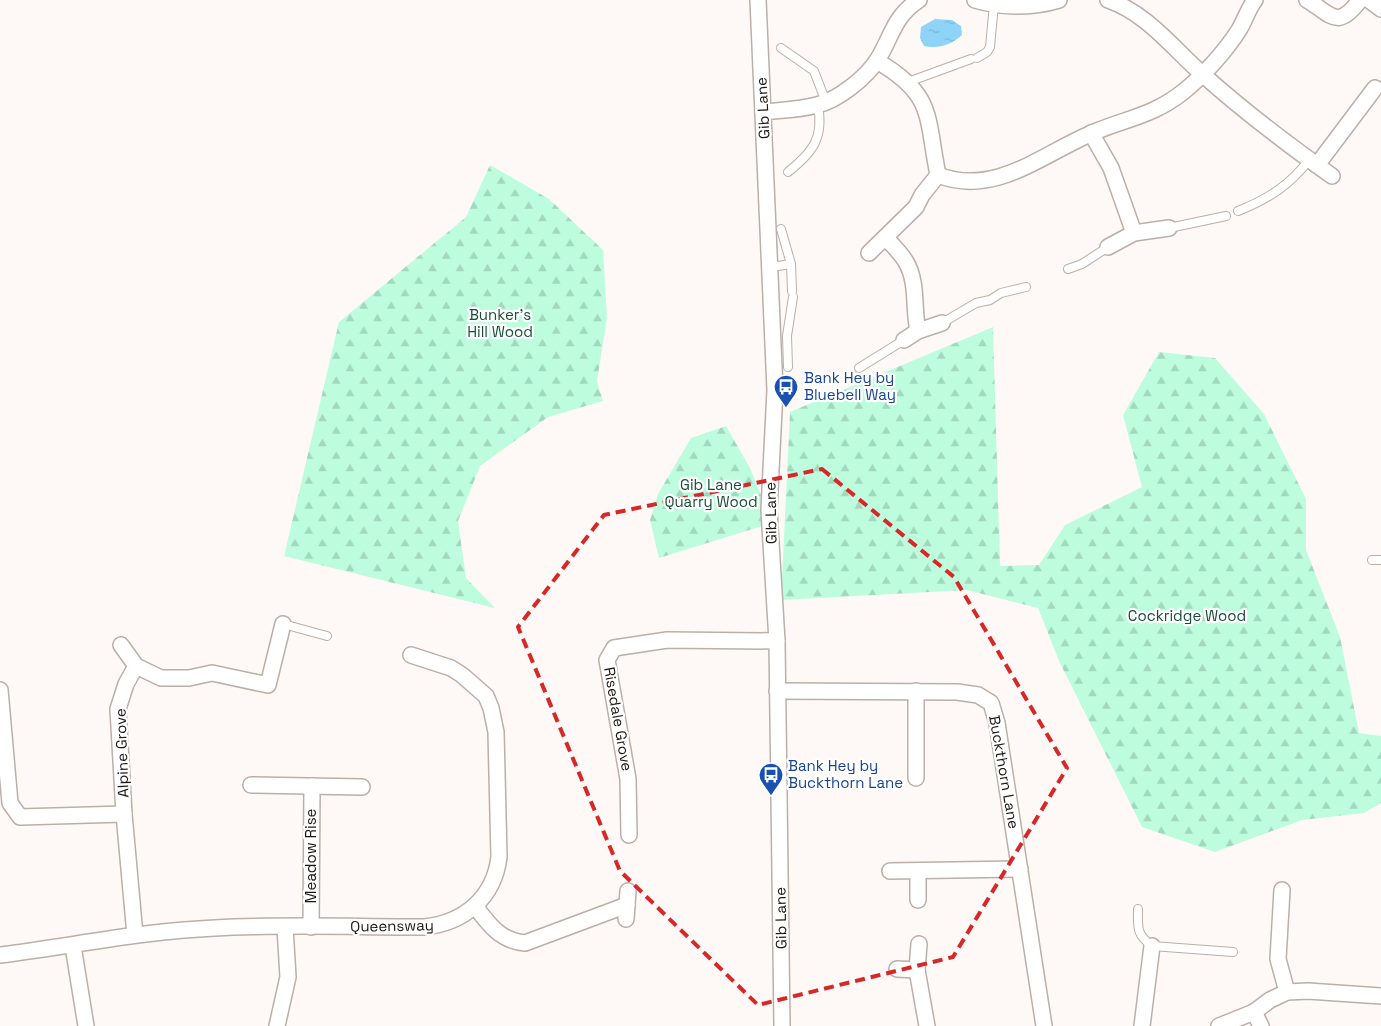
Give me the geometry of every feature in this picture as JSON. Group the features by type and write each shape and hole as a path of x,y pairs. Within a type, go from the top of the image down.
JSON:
{"street":[{"name":"Gib Lane","path":"758,0 772,267 775,390 769,510 777,641 782,1026"},
{"path":"975,0 1003,6 1047,4 1059,0"},
{"path":"1108,0 1125,6 1141,17 1201,74 1332,176"},
{"path":"938,175 964,182 1016,172 1091,133 1158,110 1184,92 1232,40 1255,0"},
{"path":"1307,0 1327,15 1336,18 1348,14 1360,0"},
{"path":"1369,0 1381,9"},
{"path":"763,112 822,103 860,79 877,61 898,17 910,2"},
{"path":"869,253 916,208 922,195 938,175 932,131 922,101 908,82 877,61"},
{"path":"1313,162 1375,88"},
{"path":"1091,133 1111,168 1134,233"},
{"path":"1108,247 1134,233 1169,228"},
{"path":"886,238 906,262 912,275 914,312 918,331"},
{"path":"904,340 918,331 942,323"},
{"path":"121,646 136,666 161,678 189,678 212,673 268,685 283,624"},
{"name":"Risedale Grove","path":"629,835 628,779 607,660 614,648 667,640 777,641"},
{"name":"Queensway","path":"0,955 73,946 135,934 215,928 440,926 451,922 475,906 490,889 499,857 494,718 486,696 468,679 451,668 411,656"},
{"name":"Alpine Grove","path":"135,934 124,814 118,709 126,684 136,666"},
{"name":"Alpine Grove","path":"0,690 10,803 20,817 124,814"},
{"name":"Buckthorn Lane","path":"777,691 957,692 978,695 991,702 997,723 1044,1026"},
{"path":"916,692 916,778"},
{"name":"Meadow Rise","path":"252,785 362,787"},
{"name":"Meadow Rise","path":"310,927 312,786"},
{"path":"890,871 1020,869"},
{"path":"918,871 918,900"},
{"path":"1282,890 1278,959 1286,992"},
{"path":"475,906 499,934 516,942 526,943 627,905"},
{"path":"277,1026 288,977 285,927"},
{"path":"919,944 917,970 927,1026"},
{"path":"73,946 86,1026"},
{"path":"1142,1026 1152,946"},
{"path":"897,969 917,970"},
{"path":"1220,1026 1254,1012 1270,1000 1286,992 1308,991 1381,996"},
{"path":"1254,1012 1261,1026"}],"lane":[{"path":"908,82 987,52 990,47 994,4"},
{"path":"781,48 814,72 822,103 821,122 816,143 802,161 788,172"},
{"path":"1238,211 1261,202 1280,190 1313,162"},
{"path":"1169,228 1226,216"},
{"path":"781,230 791,264 793,294 789,319 788,367"},
{"path":"1068,269 1082,264 1108,247"},
{"path":"772,267 791,264"},
{"path":"942,323 976,303 990,300 1001,293 1026,287"},
{"path":"773,319 789,319"},
{"path":"859,368 904,340"},
{"path":"1372,560 1381,560"},
{"path":"283,624 327,636"},
{"path":"1138,909 1138,929 1142,938 1152,946 1233,952"}],"highlighted area":[{"path":"822,469 954,577 1067,768 953,957 758,1005 620,871 518,627 604,515"}],"green space":[{"name":"Bunker's Hill Wood","path":"490,165 549,199 603,250 607,318 597,381 603,401 548,417 480,466 458,521 466,578 495,608 284,556 339,322 466,217"},
{"name":"Cockridge Wood","path":"993,327 1000,566 1039,565 1065,525 1142,487 1123,415 1159,352 1215,358 1264,414 1306,499 1306,550 1340,637 1359,733 1381,736 1381,803 1364,813 1302,820 1215,852 1142,827 1059,661 1038,608 967,590 781,600 790,412"},
{"name":"Gib Lane Quarry Wood","path":"726,426 750,468 761,495 762,526 659,558 650,520 658,494 691,438"}],"water":[{"path":"935,19 952,20 961,26 962,35 944,45 924,46 920,38 921,27"}],"place":[{"name":"Bank Hey by Bluebell Way","path":"786,408"},
{"name":"Bank Hey by Buckthorn Lane","path":"771,796"}]}
